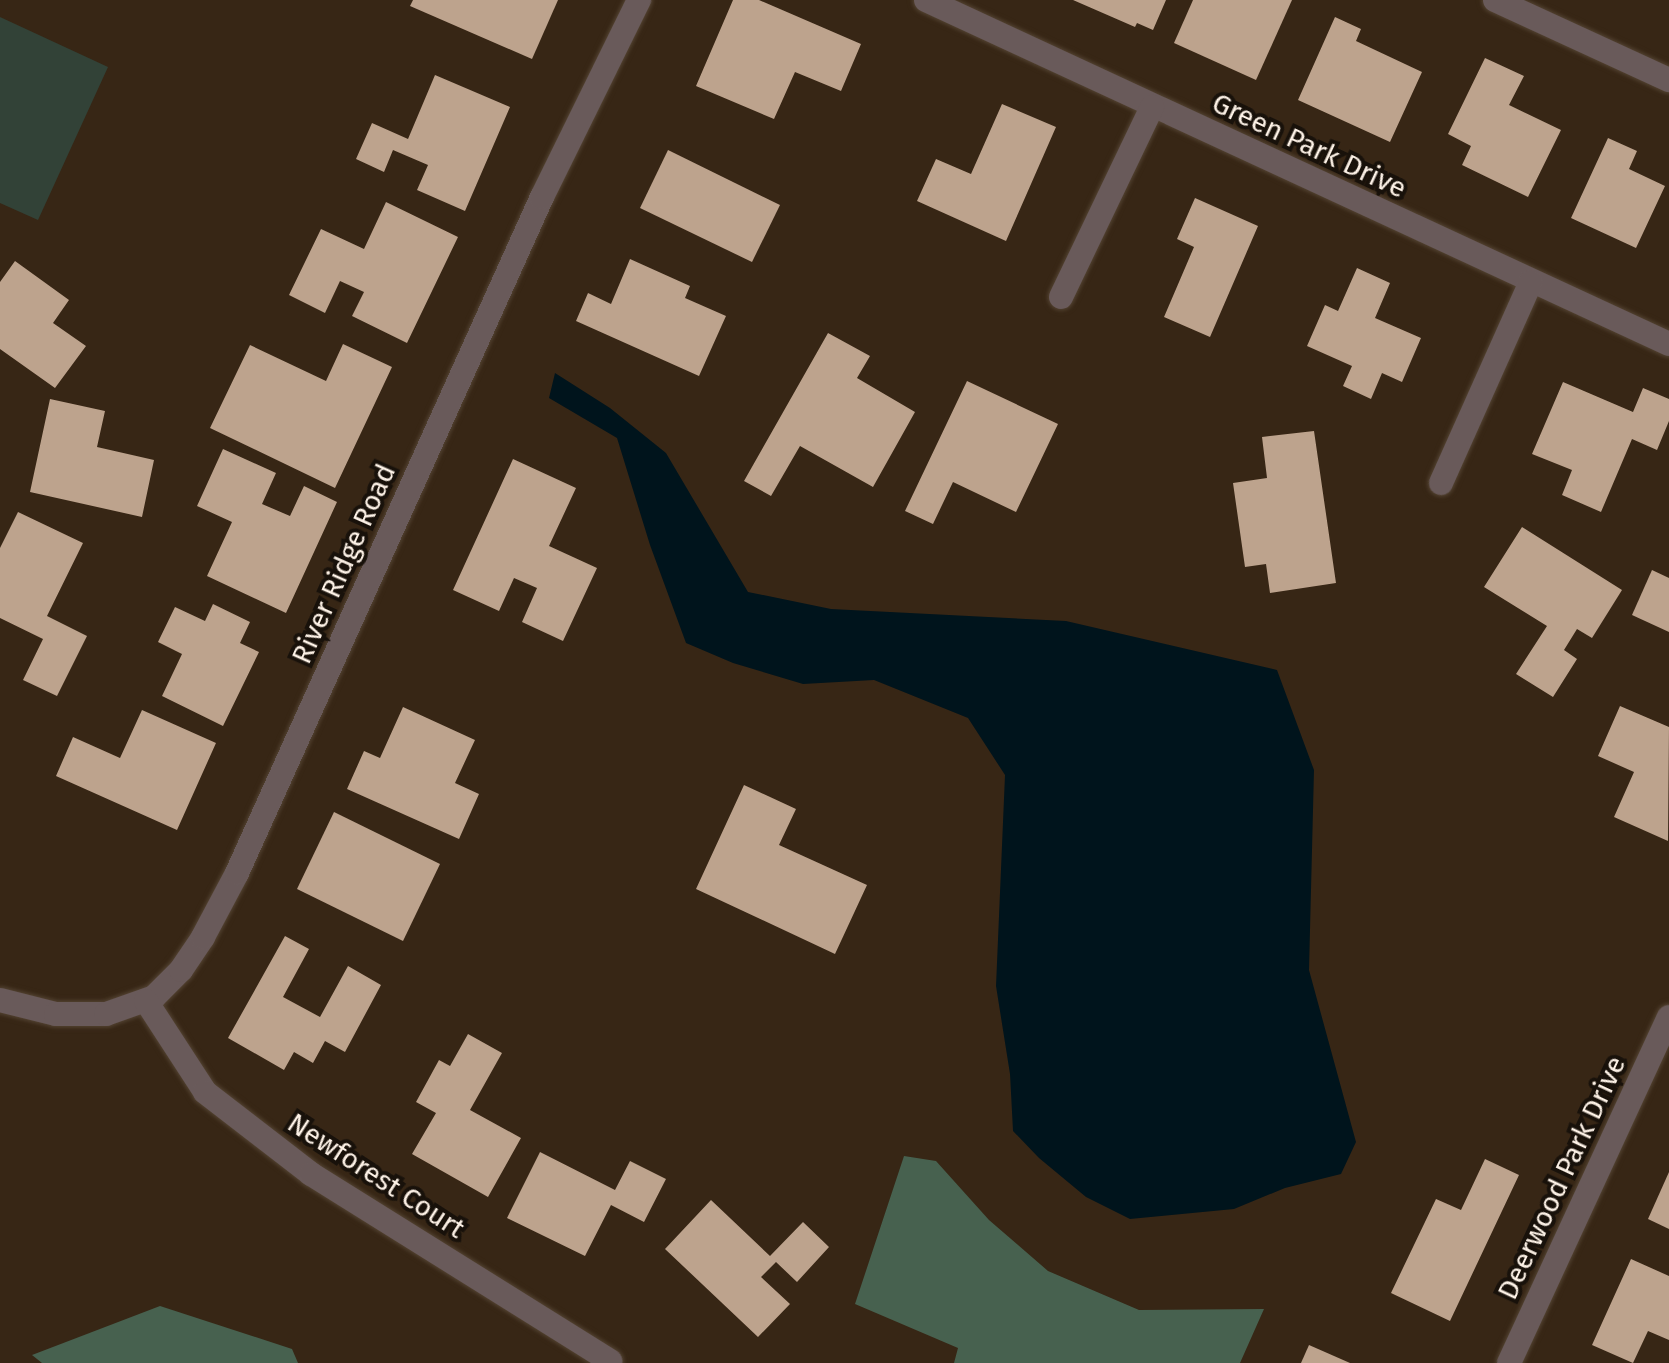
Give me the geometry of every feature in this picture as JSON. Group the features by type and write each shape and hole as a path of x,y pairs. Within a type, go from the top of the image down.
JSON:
{"street":[{"name":"River Ridge Road","path":"0,1000 56,1014 106,1014 146,1001 181,970 203,937 237,873 542,197 639,0"},
{"name":"Green Park Drive","path":"926,0 1669,344"},
{"path":"1495,0 1669,80"},
{"path":"1061,297 1152,107"},
{"path":"1441,483 1531,282"},
{"name":"Newforest Court","path":"146,1001 205,1092 217,1102 311,1174 610,1361"},
{"name":"Deerwood Park Drive","path":"1509,1363 1669,1017"}],"green space":[{"path":"0,17 108,67 38,220 0,203"},
{"path":"904,1156 936,1161 989,1220 1048,1271 1139,1310 1264,1309 1240,1363 954,1363 958,1348 855,1304"},
{"path":"160,1306 292,1349 298,1363 42,1363 32,1355"}],"water":[{"path":"555,373 610,408 666,453 748,592 831,609 1066,621 1277,670 1314,770 1309,970 1356,1142 1341,1174 1285,1188 1234,1209 1130,1219 1086,1197 1039,1158 1013,1131 1010,1074 996,986 1005,775 968,718 874,680 803,684 733,663 686,643 650,545 617,438 549,398"}],"building":[{"path":"413,0 558,0 532,59 410,6"},
{"path":"733,0 759,0 861,44 841,91 795,72 774,119 696,86"},
{"path":"1073,0 1166,0 1153,30 1137,23 1135,27"},
{"path":"1193,0 1292,0 1256,80 1174,43"},
{"path":"1335,17 1361,29 1356,41 1422,72 1390,142 1298,100"},
{"path":"1485,58 1524,76 1509,105 1561,130 1528,197 1462,165 1471,146 1448,134"},
{"path":"435,75 510,107 465,211 417,190 428,165 393,150 384,172 356,159 372,123 408,139"},
{"path":"1002,104 1056,127 1006,241 917,201 936,159 971,174"},
{"path":"1608,138 1637,151 1629,169 1665,186 1636,248 1571,218"},
{"path":"668,150 780,205 752,262 640,208"},
{"path":"1195,198 1258,226 1210,337 1164,317 1194,247 1177,239"},
{"path":"386,202 458,237 407,343 352,316 364,292 340,281 325,313 289,295 321,229 364,249"},
{"path":"630,259 690,286 685,298 726,316 699,376 576,321 588,293 611,304"},
{"path":"15,261 69,300 53,323 86,346 55,388 0,349 0,282"},
{"path":"1357,268 1390,283 1375,318 1421,338 1402,382 1382,373 1371,399 1343,386 1352,366 1307,346 1325,305 1338,311"},
{"path":"828,333 870,356 857,378 915,412 873,487 800,446 771,496 744,481"},
{"path":"343,344 392,367 335,488 210,428 250,345 326,381"},
{"path":"967,381 1058,424 1016,512 953,482 933,524 905,511"},
{"path":"1563,382 1633,412 1643,388 1669,399 1669,421 1657,450 1632,439 1601,512 1562,495 1572,470 1532,454"},
{"path":"50,399 105,411 97,447 154,460 142,517 30,492"},
{"path":"1314,431 1336,583 1270,593 1266,564 1245,567 1233,483 1267,478 1262,437"},
{"path":"223,449 276,473 262,504 290,516 304,486 337,502 286,613 207,576 232,522 197,506"},
{"path":"513,459 576,488 549,546 597,568 563,641 522,622 537,588 514,578 499,611 453,590"},
{"path":"18,512 83,543 47,616 87,636 57,696 23,680 43,639 0,618 0,548"},
{"path":"1522,527 1622,590 1592,638 1577,629 1564,650 1577,659 1553,697 1516,674 1547,626 1484,587"},
{"path":"1652,570 1669,578 1669,632 1632,615"},
{"path":"213,604 250,622 240,643 259,652 223,726 162,696 182,654 158,642 175,607 205,621"},
{"path":"1620,706 1669,727 1668,841 1614,817 1634,772 1598,756"},
{"path":"403,707 475,740 455,783 479,794 459,839 347,789 364,751 380,758"},
{"path":"142,710 216,743 177,830 56,776 73,737 120,758"},
{"path":"744,785 796,809 779,845 867,885 835,954 696,889"},
{"path":"334,812 440,864 403,941 297,889"},
{"path":"285,936 309,949 283,997 320,1017 348,966 381,985 345,1052 325,1041 313,1063 294,1052 284,1070 228,1038"},
{"path":"468,1034 502,1053 470,1110 521,1138 488,1197 412,1154 436,1113 416,1102 439,1060 450,1066"},
{"path":"540,1152 615,1190 630,1161 666,1179 644,1222 611,1205 585,1256 507,1218"},
{"path":"1485,1159 1519,1175 1450,1321 1391,1293 1436,1199 1461,1210"},
{"path":"1669,1172 1669,1229 1648,1219"},
{"path":"711,1200 770,1256 803,1222 829,1247 797,1282 776,1262 761,1277 790,1304 758,1337 665,1249"},
{"path":"1631,1259 1669,1276 1669,1340 1648,1331 1633,1363 1592,1345"},
{"path":"1309,1345 1350,1363 1301,1363"}]}
